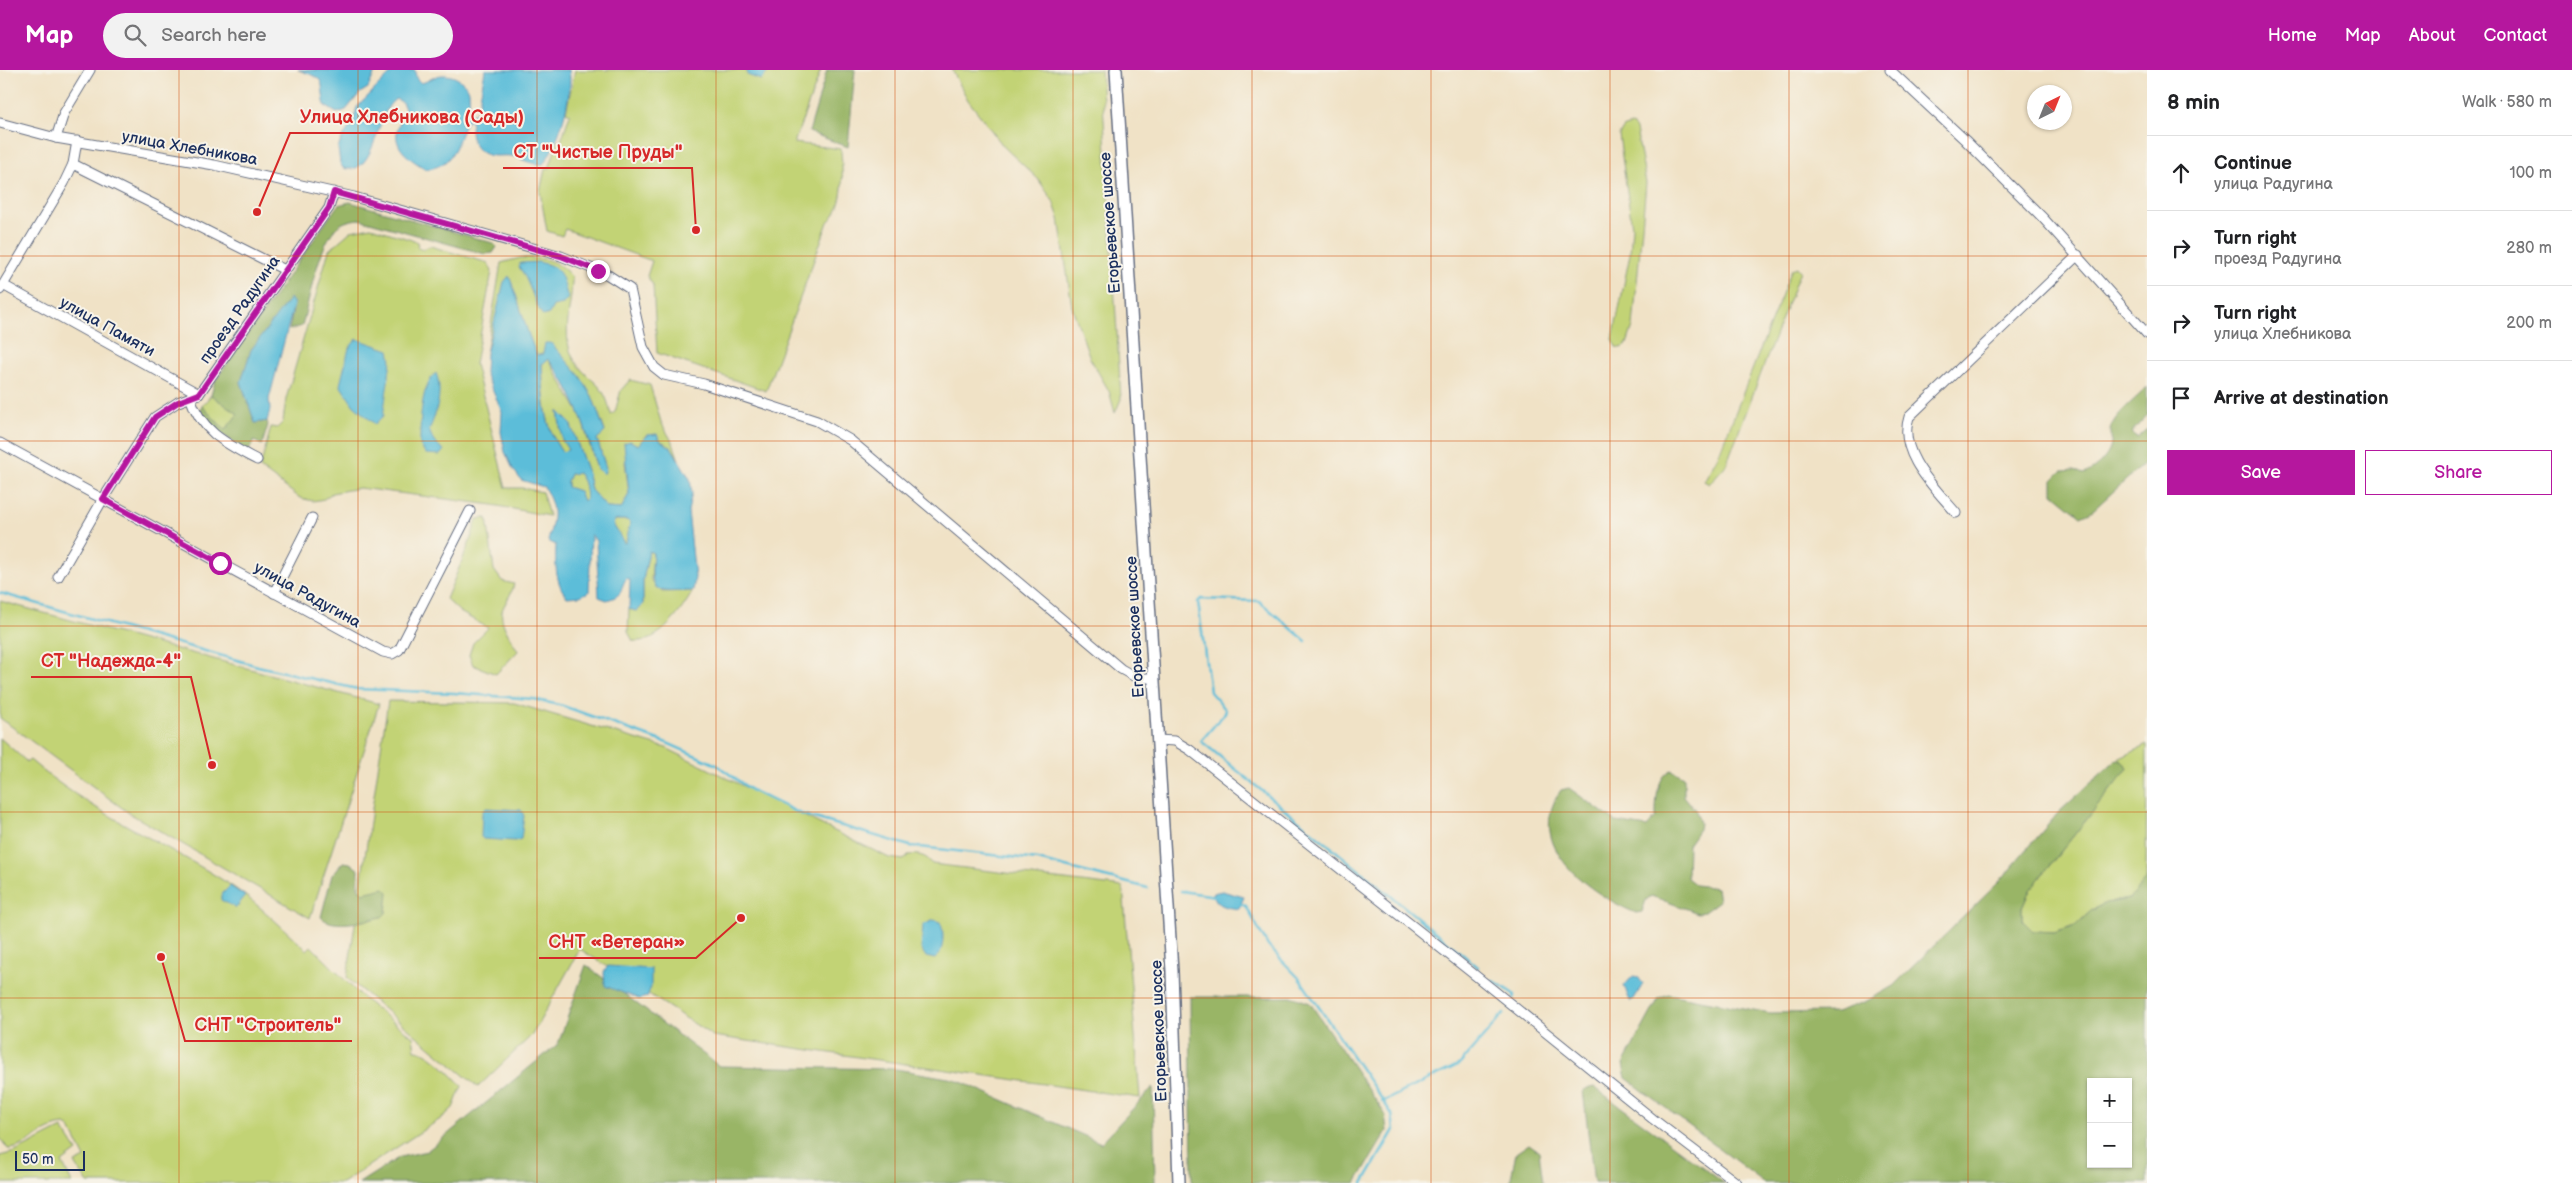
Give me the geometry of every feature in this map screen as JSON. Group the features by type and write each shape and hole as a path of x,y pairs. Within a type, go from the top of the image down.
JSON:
{"main road":[{"name":"Егорьевское шоссе","path":"1116,70 1156,740 1172,971 1179,1183"}],"street":[{"path":"56,138 64,113 90,70"},
{"path":"1890,70 1972,146 2078,255 2147,334"},
{"name":"улица Хлебникова","path":"0,123 56,138 214,165 334,192 561,256 608,275 630,289 643,347 654,367 664,376 704,384 817,421 832,428 886,470 1121,669 1137,678 1153,678"},
{"path":"1,287 45,216 73,164 77,141"},
{"path":"73,164 285,270"},
{"name":"проезд Радугина","path":"195,395 329,208 334,192"},
{"path":"1956,513 1913,457 1906,440 1905,429 1909,417 2078,255"},
{"name":"улица Памяти","path":"1,287 195,395"},
{"path":"58,577 103,499 155,417 164,409 195,395 195,412 214,434 257,460"},
{"name":"улица Радугина","path":"0,443 382,652 392,654 399,650 470,511"},
{"path":"274,593 312,518"},
{"path":"1156,740 1176,741 1190,750 1476,976 1653,1119 1737,1183"}],"green space":[{"path":"575,70 821,70 794,143 841,149 841,197 834,215 828,222 766,391 657,353 653,285 647,276 652,261 565,229 562,236 547,231 540,192 545,169 549,169 558,141 561,141 570,114 566,112"},
{"path":"827,70 855,70 848,147 809,132"},
{"path":"952,70 1101,70 1121,399 1115,413 1109,391 1090,358 1072,307 1059,218 1053,201 1038,179 1004,147 968,100"},
{"path":"1632,125 1636,129 1646,183 1633,326 1627,344 1621,348 1616,347 1613,339 1630,254 1632,227 1619,135 1624,127"},
{"path":"350,202 493,243 497,247 493,253 485,254 359,219 346,222 337,227 329,238 319,261 302,326 289,330 294,305 290,299 251,350 241,382 255,423 267,421 268,425 262,445 254,441 248,452 210,426 200,409 202,406 225,430 238,414 211,395 215,381 338,205"},
{"path":"371,227 418,242 417,247 423,249 430,246 488,263 492,271 475,364 506,488 522,488 542,492 549,516 493,505 359,488 332,493 324,499 313,501 300,498 260,468 271,427 277,428 283,422 286,399 329,250 351,231"},
{"path":"520,258 549,260 560,266 572,277 567,331 570,352 581,369 605,395 611,415 615,412 621,390 630,380 650,385 661,422 673,443 679,460 671,447 646,435 625,462 629,494 621,509 607,508 591,490 587,470 570,423 558,412 562,440 569,450 562,452 556,443 548,421 544,398 542,364 548,359 580,414 597,469 606,468 597,439 605,431 592,396 551,344 543,354 537,356 509,277 486,354 501,263"},
{"path":"1797,267 1800,271 1726,465 1709,484 1704,481 1719,454 1792,269"},
{"path":"2147,387 2147,415 2131,433 2137,437 2147,429 2147,461 2092,511 2081,516 2053,493 2053,480 2062,471 2074,470 2083,474 2092,470 2101,462 2110,449 2112,424 2121,412"},
{"path":"211,395 238,414 225,430 202,406"},
{"path":"578,473 585,488 586,498 583,502 579,491 567,487 570,474"},
{"path":"487,518 494,570 502,581 514,584 502,611 502,617 505,629 518,651 496,674 473,665 469,655 473,643 488,628 460,612 446,599 469,544 477,519"},
{"path":"615,520 627,520 630,523 626,542 624,543 613,524"},
{"path":"649,551 653,553 651,580 662,592 693,591 676,617 660,632 643,641 633,641 628,632 629,609 636,611 643,605 643,580"},
{"path":"0,601 379,704 310,918 129,813 0,718"},
{"path":"388,701 514,703 666,748 889,858 904,860 908,855 918,855 925,857 932,864 1123,887 1140,1098 713,1036 580,949 532,1035 478,1087 347,978"},
{"path":"0,738 27,762 30,760 52,778 98,809 233,887 266,913 307,950 311,946 364,999 413,1037 415,1050 421,1051 434,1059 462,1086 453,1108 442,1118 342,1183 88,1183 75,1163 85,1158 70,1128 65,1125 49,1129 22,1145 8,1149 0,1138"},
{"path":"2147,745 2146,880 2129,899 2105,903 2091,911 2076,925 2054,932 2033,931 2022,920 2022,908 2030,890 2128,768 2124,761 2116,760"},
{"path":"2116,760 2124,761 2128,768 2030,890 2022,908 2022,920 2033,931 2054,932 2076,925 2091,911 2105,903 2129,899 2147,878 2147,1183 1765,1183 1626,1078 1623,1064 1659,998 1668,994 1770,1013 1836,1012 1867,1001 1893,986 1999,882 2059,812"},
{"path":"1672,770 1684,777 1684,796 1696,811 1700,823 1699,829 1688,845 1687,878 1696,885 1717,888 1719,901 1704,912 1698,913 1651,896 1646,900 1642,912 1636,913 1599,894 1567,865 1555,849 1550,830 1551,811 1561,790 1569,788 1616,822 1647,827 1656,817 1660,784 1667,773"},
{"path":"343,862 350,863 359,870 358,886 363,893 384,888 388,892 386,913 382,917 342,924 326,921 321,917 332,875"},
{"path":"586,965 719,1066 896,1069 954,1079 1101,1143 1153,1087 1155,1183 359,1183 400,1157 427,1151 558,1044"},
{"path":"1190,997 1294,997 1310,1003 1385,1114 1387,1131 1356,1183 1192,1183"},
{"path":"1594,1087 1724,1183 1594,1183 1583,1090"},
{"path":"62,1128 77,1151 62,1162 72,1183 0,1183 0,1156 15,1152"},
{"path":"1529,1144 1539,1151 1543,1183 1510,1183 1516,1153"}],"water":[{"path":"298,70 376,70 368,88 360,93 346,110 337,113 325,106 319,79"},
{"path":"394,70 415,70 416,78 421,83 442,75 452,76 460,80 469,91 470,112 473,114 478,110 485,70 569,70 569,92 564,119 549,156 543,164 539,164 512,156 491,156 483,153 473,142 472,123 468,120 456,147 448,159 442,164 426,169 401,150 398,144 398,129 405,109 402,102 396,99 389,106 369,154 363,163 354,168 343,168 340,163 338,148 342,138 352,124 357,107"},
{"path":"747,70 770,70 761,80 747,75"},
{"path":"538,262 557,270 562,278 568,298 563,304 553,306 549,314 543,316 519,267 520,263"},
{"path":"509,276 537,355 543,354 545,343 551,343 580,376 592,396 605,432 597,439 606,468 604,474 597,469 584,426 565,384 548,359 542,364 546,410 551,432 562,452 568,450 562,440 558,411 570,423 587,470 591,490 607,508 621,509 629,494 624,443 630,441 638,445 647,435 657,434 661,441 671,447 690,479 692,493 688,511 695,577 693,591 669,591 657,588 652,577 653,553 649,551 643,580 643,605 636,611 629,609 630,580 627,578 617,596 607,600 599,597 596,541 591,534 589,592 580,596 567,597 563,591 558,579 556,545 548,541 553,519 551,502 544,487 521,480 513,469 505,452 501,432 502,412 485,373 486,354 504,282","holes":["578,473 585,488 586,498 583,501 579,491 567,487 570,474","615,520 627,520 630,523 626,542 624,543 613,524"]},
{"path":"290,298 294,304 269,399 270,410 267,421 255,423 241,382 251,350"},
{"path":"357,339 389,350 391,361 383,416 375,424 354,406 340,385 349,348"},
{"path":"436,373 439,394 429,430 434,442 444,450 440,455 426,454 420,445 424,396 427,386"},
{"path":"485,808 521,810 524,816 521,839 515,841 483,839 481,837 482,813"},
{"path":"230,886 245,896 236,908 221,900 221,895"},
{"path":"1222,891 1244,897 1239,909 1219,904 1214,898 1213,893"},
{"path":"934,920 940,922 943,936 942,947 935,959 926,957 921,949 923,925"},
{"path":"608,966 651,969 651,987 647,997 639,999 605,986 604,972"},
{"path":"1633,976 1638,977 1643,984 1634,999 1630,1001 1624,986"}],"waterway":[{"path":"0,593 258,666 357,689 454,693 533,699 563,706 667,743 717,765 751,790 801,814 910,846 1038,860 1148,888"},
{"path":"1306,641 1259,601 1201,599 1198,602 1210,692 1226,710 1201,741 1478,967"},
{"path":"1181,891 1216,896"},
{"path":"1241,904 1246,906 1268,946 1299,978 1392,1114 1394,1130 1363,1183"},
{"path":"1493,980 1515,995 1514,998"},
{"path":"1382,1102 1460,1064 1504,1013"}],"place":[{"name":"Улица Хлебникова (Сады)","path":"257,212"},
{"name":"СТ \"Чистые Пруды\"","path":"696,230"},
{"name":"СТ \"Надежда-4\"","path":"212,765"},
{"name":"СНТ «Ветеран»","path":"741,918"},
{"name":"СНТ \"Строитель\"","path":"161,957"}],"route":[{"path":"220,563 103,499 155,417 164,409 199,394 329,208 334,192 561,256 598,271"}]}
